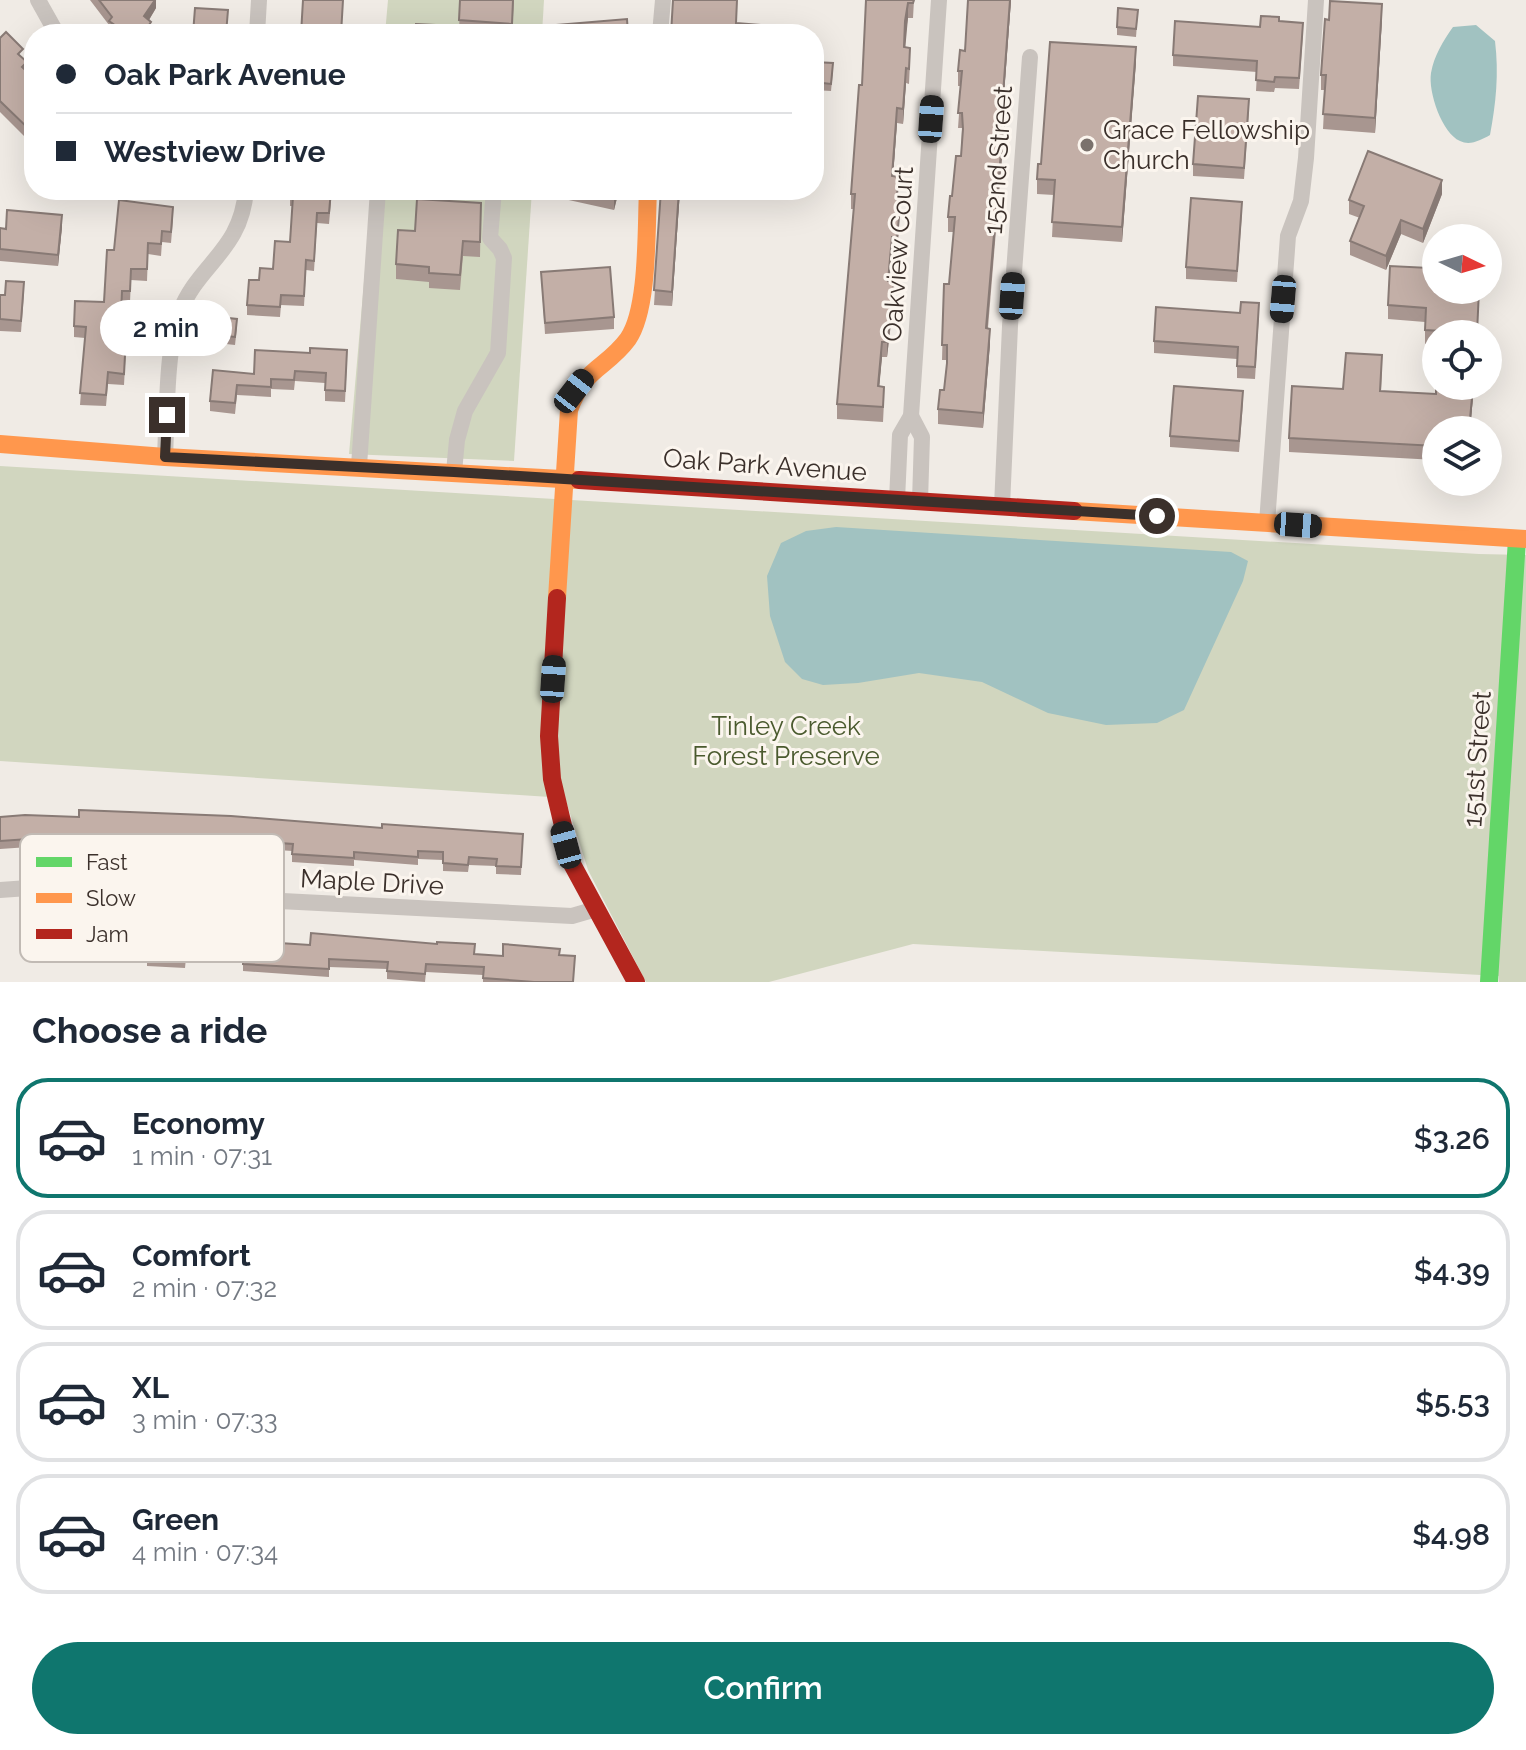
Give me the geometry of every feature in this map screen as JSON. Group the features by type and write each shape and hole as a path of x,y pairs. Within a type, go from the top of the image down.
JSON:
{"street":[{"path":"38,0 51,24"},
{"path":"258,24 259,0"},
{"path":"661,24 663,0"},
{"name":"Oakview Court","path":"897,500 900,435 911,416 939,0"},
{"path":"1267,523 1288,236 1301,201 1316,0"},
{"name":"152nd Street","path":"1002,506 1010,326 1030,57"},
{"path":"165,457 174,335 180,313 199,279 222,254 236,232 245,200"},
{"path":"359,466 377,200"},
{"path":"454,472 457,440 465,411 498,353 504,258 490,238 493,200"},
{"path":"636,982 572,864 561,826 549,736 569,410 574,391 633,331 639,309 647,200"},
{"name":"Oakview Court","path":"911,416 922,437 920,501"},
{"name":"Oak Park Avenue","path":"0,444 165,457 359,466 1521,539"},
{"name":"151st Street","path":"1489,982 1521,539"},
{"name":"Maple Drive","path":"0,890 20,889"},
{"name":"Maple Drive","path":"284,901 572,916 596,909"}],"green space":[{"path":"388,0 544,0 543,24 386,24"},
{"path":"371,200 531,200 514,461 349,454"},
{"name":"Tinley Creek Forest Preserve","path":"0,466 1526,555 1526,982 1499,982 1499,976 913,944 769,982 646,982 588,870 565,798 0,761"}],"water":[{"path":"1476,25 1495,41 1496,88 1490,135 1468,143 1453,137 1442,121 1432,91 1431,73 1439,49 1453,27"},
{"path":"836,527 1231,552 1248,561 1243,581 1184,710 1157,723 1106,725 1048,713 982,682 919,673 823,685 802,679 785,662 770,616 767,576 781,543 806,531"}],"building":[{"path":"99,0 155,0 144,16 150,24 113,24 109,21 112,17"},
{"path":"303,0 343,0 342,24 302,24"},
{"path":"460,0 513,0 512,24 459,20"},
{"path":"673,0 737,0 736,23 748,24 672,24"},
{"path":"866,0 914,0 908,3 905,21 904,47 910,48 903,109 897,108 892,176 898,177 896,217 899,217 897,237 892,237 888,281 894,282 887,342 882,342 878,386 884,387 883,407 837,404 855,194 851,194 859,85 862,85"},
{"path":"968,0 1010,0 1003,94 1006,94 986,328 990,329 983,413 938,409 947,363 947,345 942,345 944,284 949,284 955,217 948,217 950,196 956,156 961,156 962,113 958,113 962,71 958,71 960,50 965,51"},
{"path":"1330,1 1382,4 1375,118 1323,114 1326,75 1321,75 1325,19 1329,20"},
{"path":"195,8 228,10 227,24 194,24"},
{"path":"1118,8 1138,10 1136,29 1117,27"},
{"path":"1261,16 1303,23 1299,78 1275,77 1274,82 1256,80 1257,61 1173,55 1175,21 1260,27"},
{"path":"627,19 627,24 569,24"},
{"path":"6,32 23,49 18,54 24,59 24,124 0,101 0,38"},
{"name":"Grace Fellowship Church","path":"1050,42 1136,47 1122,227 1052,222 1055,180 1037,179 1038,164 1041,164"},
{"path":"824,63 833,63 831,84 824,83"},
{"path":"1198,96 1249,99 1244,168 1193,164"},
{"path":"1368,151 1442,180 1422,229 1401,220 1386,256 1350,241 1364,206 1349,200"},
{"path":"1191,198 1242,202 1237,271 1186,267"},
{"path":"119,200 173,207 171,232 162,231 161,244 148,243 147,269 131,269 130,291 122,291 121,316 127,317 124,374 108,372 106,395 80,393 86,327 74,326 75,301 104,302 107,250 114,250"},
{"path":"293,200 330,200 329,213 317,213 314,261 306,260 304,296 281,295 280,307 247,305 249,280 259,280 260,268 273,269 275,241 290,242"},
{"path":"417,200 481,203 480,242 463,241 460,275 429,273 429,267 396,264 398,230 415,231"},
{"path":"660,200 678,200 672,292 654,290"},
{"path":"7,210 62,215 58,255 0,249 0,228 6,229"},
{"path":"1390,266 1422,268 1422,304 1478,304 1478,320 1425,320 1426,308 1388,305"},
{"path":"610,267 614,317 545,323 541,272"},
{"path":"6,281 24,282 21,321 0,319 0,295 5,295"},
{"path":"1241,302 1259,303 1255,367 1237,366 1238,347 1154,341 1156,307 1240,313"},
{"path":"219,317 237,319 235,337 217,335"},
{"path":"310,348 347,350 345,391 325,390 326,373 295,371 294,380 271,379 271,387 237,385 235,403 210,401 213,370 254,374 255,350 310,353"},
{"path":"1346,353 1382,355 1380,391 1422,393 1422,400 1472,400 1470,416 1422,416 1422,445 1289,438 1292,386 1343,389"},
{"path":"1174,386 1243,391 1239,441 1170,436"},
{"path":"79,810 523,834 521,867 496,866 497,859 469,857 468,865 443,863 443,852 418,851 418,857 354,852 354,858 292,854 293,844 284,843 284,834 20,834 20,840 0,841 0,817 79,817"},
{"path":"311,933 437,944 475,944 474,954 503,956 503,944 560,949 559,955 575,956 573,982 483,978 484,967 426,964 425,974 387,971 388,962 329,959 329,969 243,964 284,962 284,943 310,945"}],"traffic: fast":[{"path":"1489,982 1517,539"}],"traffic: slow":[{"path":"557,598 569,410 581,385 620,349 635,326 643,289 648,200"},
{"path":"0,444 165,457 579,480"},
{"path":"1074,511 1526,539"}],"traffic: jam":[{"path":"579,480 1074,511"},
{"path":"557,598 549,736 552,779 572,864 636,982"}],"place":[{"name":"Grace Fellowship Church","path":"1087,145"}],"route":[{"path":"167,415 165,457 1157,516"}]}
